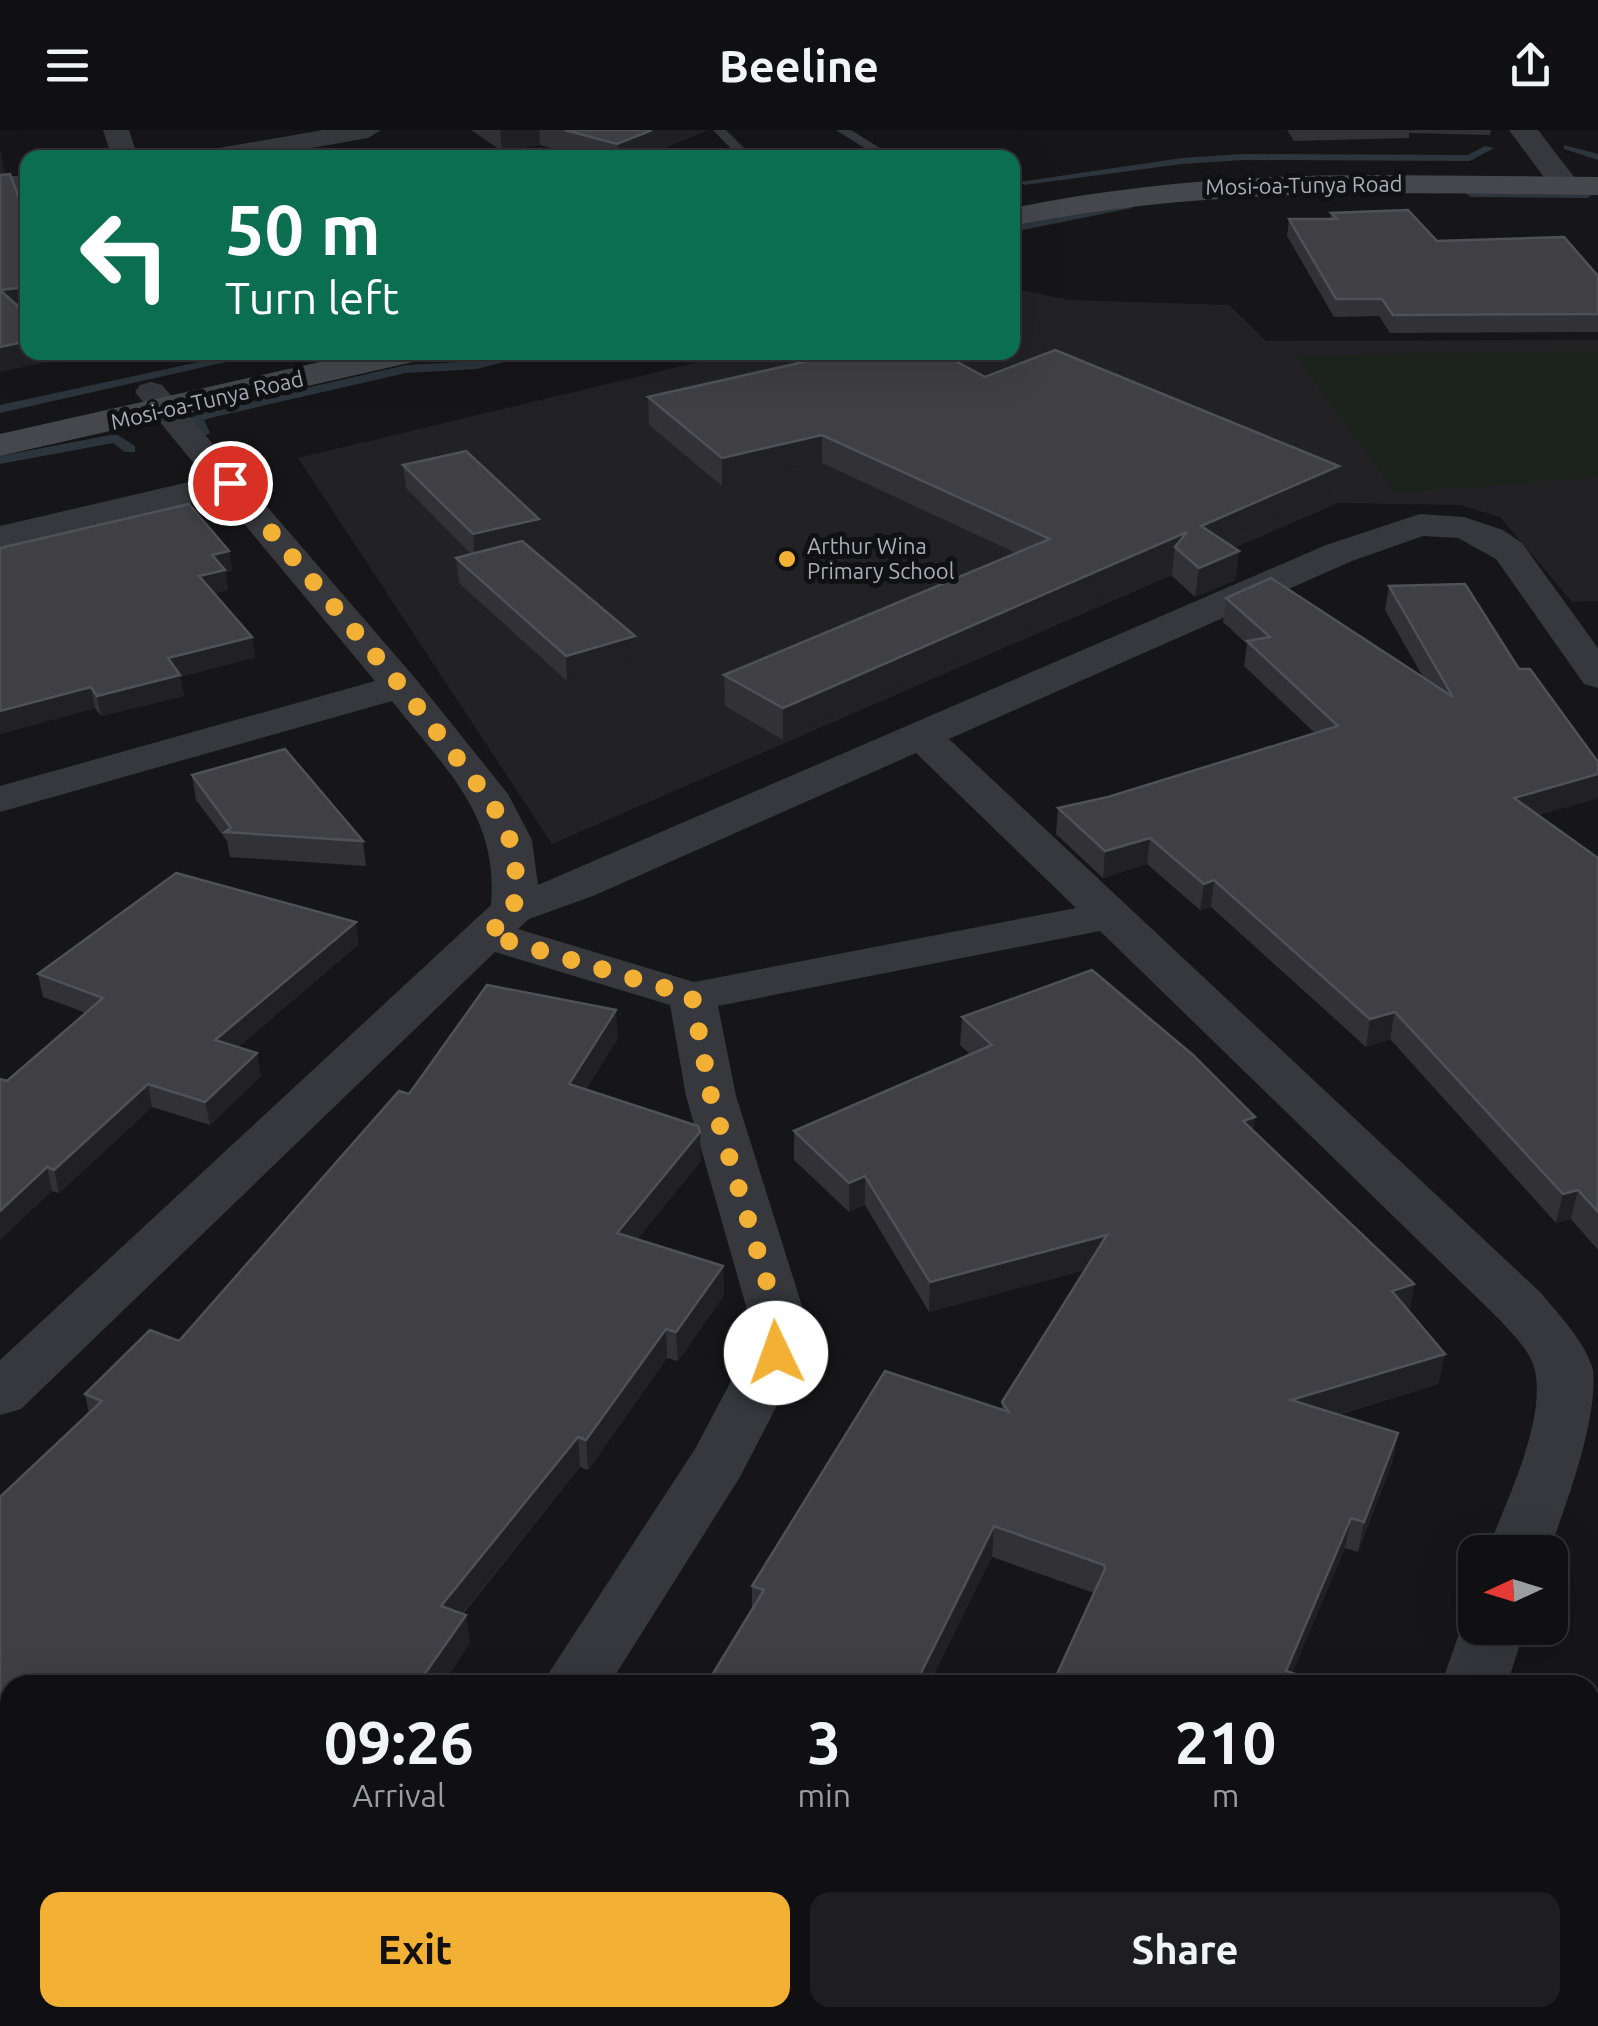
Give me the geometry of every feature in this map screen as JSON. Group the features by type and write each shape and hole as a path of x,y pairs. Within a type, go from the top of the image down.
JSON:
{"main road":[{"name":"Mosi-oa-Tunya Road","path":"1020,194 1118,178 1232,169 1561,178 1598,186"},
{"name":"Mosi-oa-Tunya Road","path":"1020,215 1208,186 1561,178 1598,170"},
{"name":"Mosi-oa-Tunya Road","path":"0,445 299,360"},
{"name":"Mosi-oa-Tunya Road","path":"0,424 158,401 371,360"}],"street":[{"path":"253,150 368,130"},
{"path":"1524,130 1561,178"},
{"path":"158,401 401,686 492,803 510,840 516,873 501,922"},
{"path":"0,537 230,483"},
{"path":"0,1394 501,922 594,878 1338,553 1420,525 1464,528 1508,550 1598,676"},
{"path":"0,799 401,686"},
{"path":"921,735 1520,1306 1546,1337 1564,1370 1568,1402 1524,1535"},
{"path":"501,922 692,996 1108,916"},
{"path":"580,1675 719,1461 776,1353 774,1306 711,1096 692,996"},
{"path":"1477,1675 1487,1645"}],"lane":[{"path":"720,130 740,150"},
{"path":"842,130 876,150"}],"shaded area":[{"name":"Arthur Wina Primary School","path":"1020,290 1069,300 1229,305 1266,341 1598,340 1598,601 1572,602 1500,517 1460,505 1338,503 552,844 298,458 707,360 1020,360"},
{"path":"1598,350 1598,477 1396,493 1296,356"}],"building":[{"path":"565,130 652,130 617,144"},
{"path":"10,174 20,201 20,288 0,290 0,175"},
{"path":"1408,210 1437,241 1564,237 1598,276 1598,314 1393,315 1382,299 1336,299 1289,219 1337,219 1331,213"},
{"path":"0,290 20,308 20,343 0,347"},
{"path":"1055,350 1339,466 1201,526 1239,551 1199,568 1175,547 1187,532 783,708 724,675 1050,539 822,435 722,458 648,397 812,360 954,360 985,377"},
{"path":"466,451 539,519 473,534 403,465"},
{"path":"189,504 229,551 212,555 225,570 199,576 252,637 168,658 180,675 97,696 91,687 0,711 0,548"},
{"path":"522,541 635,636 566,656 456,558"},
{"path":"1271,578 1453,697 1389,586 1465,584 1519,669 1530,669 1598,762 1598,774 1514,798 1598,858 1598,1212 1578,1190 1563,1194 1395,1012 1370,1019 1214,880 1204,884 1150,838 1105,851 1058,808 1108,797 1338,726 1247,641 1270,637 1226,598"},
{"path":"285,749 363,841 225,832 231,828 192,775"},
{"path":"176,873 356,922 215,1040 257,1053 205,1102 148,1084 54,1170 47,1167 0,1211 0,1079 7,1081 103,998 38,974"},
{"path":"1092,970 1193,1055 1255,1117 1243,1121 1414,1284 1392,1291 1445,1354 1291,1400 1398,1433 1364,1522 1351,1518 1286,1671 1298,1675 1057,1675 1104,1565 994,1526 920,1675 712,1675 764,1590 752,1586 885,1371 1009,1412 1002,1402 1107,1235 930,1282 865,1176 849,1183 794,1131 992,1045 962,1017"},
{"path":"487,985 616,1010 569,1084 698,1126 700,1132 617,1233 723,1266 676,1332 666,1329 586,1440 578,1437 441,1606 466,1615 424,1675 0,1675 0,1497 102,1401 85,1394 150,1330 179,1341 399,1091 409,1094"}],"waterway":[{"path":"1568,147 1598,157"},
{"path":"1024,182 1182,161 1242,157 1470,158 1489,148"},
{"path":"1471,194 1587,195"},
{"path":"1020,227 1128,206"},
{"path":"0,409 228,360"},
{"path":"203,433 197,418 210,414 406,369 499,360"},
{"path":"0,460 116,438 130,449"}],"place":[{"name":"Arthur Wina Primary School","path":"787,559"}],"route":[{"path":"230,483 401,686 492,803 510,840 516,873 514,909 488,935 692,996 711,1096 774,1306 776,1353"}]}
